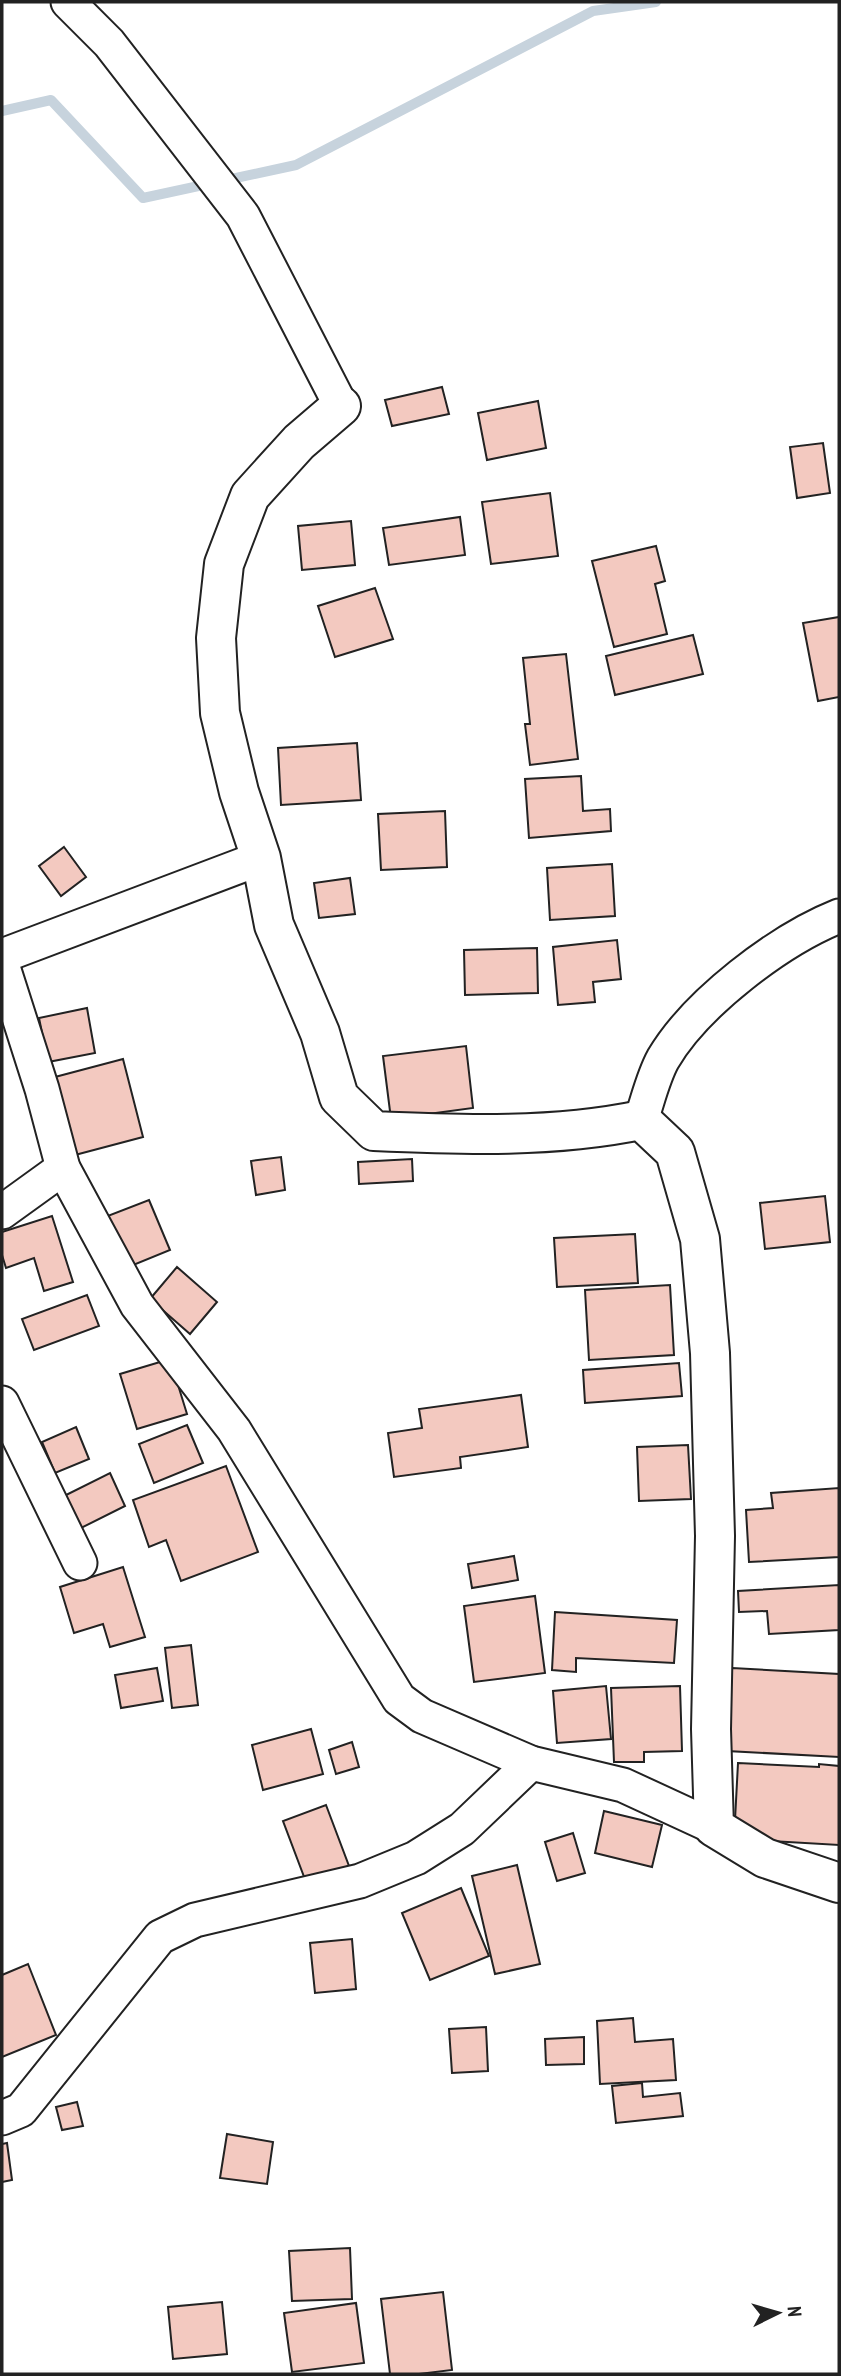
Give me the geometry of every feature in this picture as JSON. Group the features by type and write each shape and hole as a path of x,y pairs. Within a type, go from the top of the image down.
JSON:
{"street":[{"path":"68,2 109,43 243,216 341,406 299,442 250,496 224,564 216,638 220,713 239,792 261,858 274,925 320,1033 339,1097 374,1131 459,1135 596,1129 641,1119"},
{"path":"2,956 261,858"},
{"path":"641,1119 662,1061 689,1021 755,964 826,921 839,916"},
{"path":"2,964 43,1089 63,1168 137,1305 234,1430 400,1699 422,1716 531,1763 624,1785 714,1827 765,1858 839,1882"},
{"path":"641,1119 675,1152 700,1240 710,1353 715,1536 711,1729 714,1827"},
{"path":"2,1213 63,1168"},
{"path":"2,1404 80,1563"},
{"path":"2,2118 21,2110 160,1937 195,1920 360,1881 416,1858 462,1829 531,1763"}],"building":[{"path":"442,387 449,414 392,426 385,400"},
{"path":"538,401 546,448 487,460 478,413"},
{"path":"823,443 830,493 797,498 790,447"},
{"path":"550,493 558,556 491,564 482,502"},
{"path":"460,517 465,555 389,565 383,528"},
{"path":"351,521 355,565 302,570 298,526"},
{"path":"656,546 665,581 655,584 667,634 614,647 592,561"},
{"path":"375,588 393,639 335,657 318,606"},
{"path":"839,617 839,697 818,701 803,623"},
{"path":"693,635 703,674 615,695 606,656"},
{"path":"566,654 578,759 530,765 525,724 530,724 523,658"},
{"path":"357,743 361,800 281,805 278,748"},
{"path":"581,776 583,811 610,809 611,831 529,838 525,779"},
{"path":"445,811 447,867 381,870 378,814"},
{"path":"64,847 86,877 61,896 39,866"},
{"path":"612,864 615,916 550,920 547,868"},
{"path":"350,878 355,914 319,918 314,883"},
{"path":"617,940 621,979 593,982 595,1002 558,1005 553,947"},
{"path":"537,948 538,993 465,995 464,950"},
{"path":"87,1008 95,1053 48,1062 39,1018"},
{"path":"466,1046 473,1108 391,1119 383,1056"},
{"path":"123,1059 143,1137 75,1155 55,1077"},
{"path":"281,1157 285,1190 256,1195 251,1161"},
{"path":"412,1159 413,1181 359,1184 358,1162"},
{"path":"825,1196 830,1242 765,1249 760,1203"},
{"path":"149,1200 170,1250 126,1268 105,1217"},
{"path":"52,1216 73,1282 44,1291 34,1258 6,1268 2,1255 2,1232"},
{"path":"635,1234 638,1283 557,1287 554,1238"},
{"path":"177,1267 217,1302 190,1334 150,1299"},
{"path":"670,1285 674,1355 589,1360 585,1290"},
{"path":"87,1295 99,1326 34,1350 22,1319"},
{"path":"170,1359 187,1414 137,1429 120,1374"},
{"path":"679,1363 682,1396 585,1403 583,1370"},
{"path":"521,1395 528,1447 460,1457 461,1468 394,1477 388,1433 422,1428 419,1409"},
{"path":"187,1425 203,1463 154,1483 139,1444"},
{"path":"76,1427 89,1459 55,1473 42,1442"},
{"path":"688,1445 691,1499 639,1501 637,1447"},
{"path":"226,1466 258,1552 181,1581 166,1540 149,1547 133,1500"},
{"path":"110,1473 125,1506 77,1530 62,1497"},
{"path":"839,1488 839,1557 749,1562 746,1510 773,1508 771,1493"},
{"path":"514,1556 518,1580 472,1588 468,1564"},
{"path":"123,1567 145,1637 110,1647 103,1624 74,1633 60,1587"},
{"path":"839,1585 839,1630 769,1634 767,1611 739,1612 738,1591"},
{"path":"535,1596 545,1673 474,1682 464,1606"},
{"path":"555,1612 677,1620 674,1663 576,1658 576,1672 552,1670"},
{"path":"191,1645 198,1705 172,1708 165,1648"},
{"path":"157,1668 163,1701 121,1708 115,1675"},
{"path":"732,1668 839,1674 839,1757 727,1751"},
{"path":"606,1686 611,1739 557,1743 553,1691"},
{"path":"680,1686 682,1751 644,1752 644,1762 614,1762 611,1688"},
{"path":"311,1729 323,1774 263,1790 252,1745"},
{"path":"352,1742 359,1767 336,1774 329,1750"},
{"path":"738,1763 839,1766 839,1845 734,1839"},
{"path":"326,1805 349,1866 306,1882 283,1821"},
{"path":"604,1811 662,1825 652,1867 595,1853"},
{"path":"573,1833 585,1873 557,1881 545,1842"},
{"path":"517,1865 540,1964 495,1974 472,1876"},
{"path":"461,1888 489,1956 430,1980 402,1913"},
{"path":"352,1939 356,1989 315,1993 310,1943"},
{"path":"28,1964 56,2035 2,2057 2,1975"},
{"path":"633,2018 635,2042 673,2039 676,2080 600,2084 597,2021"},
{"path":"486,2027 488,2071 452,2073 449,2029"},
{"path":"584,2037 584,2064 546,2065 545,2039"},
{"path":"642,2083 643,2097 680,2093 683,2116 616,2123 612,2086"},
{"path":"77,2102 83,2126 62,2130 56,2107"},
{"path":"227,2134 273,2142 267,2184 220,2178"},
{"path":"7,2143 12,2180 2,2182 2,2144"},
{"path":"350,2248 352,2299 292,2301 289,2251"},
{"path":"443,2292 452,2370 390,2374 381,2299"},
{"path":"222,2302 227,2354 173,2359 168,2307"},
{"path":"356,2303 364,2363 292,2372 284,2313"}],"waterway":[{"path":"2,111 51,100 143,198 296,165 593,11 656,2"}]}
